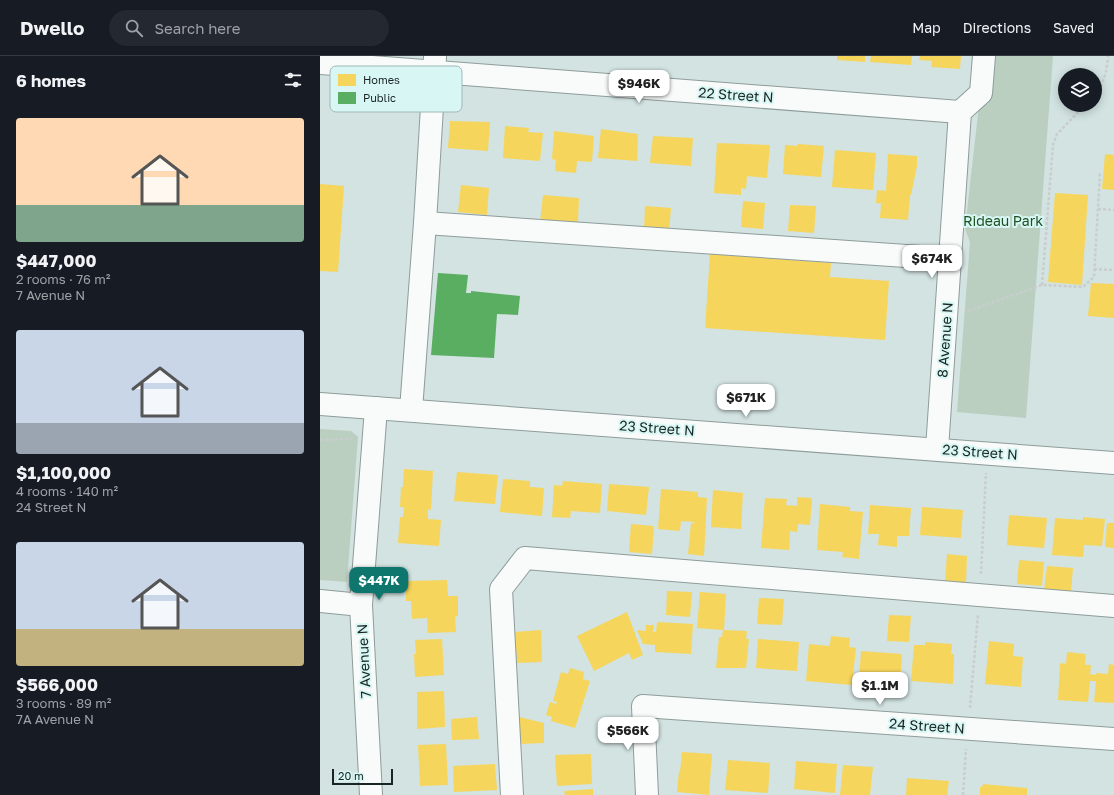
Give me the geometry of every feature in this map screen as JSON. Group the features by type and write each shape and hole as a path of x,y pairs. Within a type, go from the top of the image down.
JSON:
{"street":[{"path":"960,112 981,93 984,56"},
{"name":"22 Street N","path":"320,63 434,64 456,66"},
{"name":"22 Street N","path":"462,67 960,112"},
{"path":"411,410 425,223 431,112"},
{"name":"8 Avenue N","path":"937,449 960,112"},
{"path":"425,223 950,259"},
{"name":"23 Street N","path":"320,404 1114,463"},
{"name":"7 Avenue N","path":"371,795 361,605 376,408"},
{"path":"512,795 502,589 525,558 1114,606"},
{"path":"320,601 361,605"},
{"name":"24 Street N","path":"647,795 643,706 1114,739"}],"path":[{"path":"1102,84 1106,74 1108,56"},
{"path":"1042,284 1053,145 1056,134 1077,112"},
{"path":"946,319 1042,284 1084,287 1094,277 1100,173"},
{"path":"1098,209 1114,210"},
{"path":"1094,269 1114,270"},
{"path":"320,440 351,439"},
{"path":"962,795 968,729"}],"green space":[{"name":"Rideau Park","path":"992,56 1053,56 1026,418 957,412 970,242 965,229 979,105 988,104"},
{"path":"320,429 351,431 358,437 347,582 320,580"}],"building: Homes":[{"path":"837,56 865,56 865,62 837,60"},
{"path":"871,56 912,56 911,65 870,62"},
{"path":"920,56 961,56 960,69 931,67 932,61 919,60"},
{"path":"450,121 490,122 488,151 448,148"},
{"path":"505,126 529,128 528,132 543,133 540,161 503,158"},
{"path":"601,129 638,134 637,161 598,158"},
{"path":"554,131 594,136 592,162 577,161 576,173 555,171 556,160 552,159"},
{"path":"653,136 693,138 691,166 650,163"},
{"path":"717,143 770,145 767,178 747,176 746,189 741,188 741,195 714,193"},
{"path":"798,144 824,146 821,177 783,174 785,145 798,146"},
{"path":"835,150 876,153 873,190 832,187"},
{"path":"888,154 917,156 917,166 910,195 908,220 880,218 881,204 885,204 876,203 877,190 886,191"},
{"path":"1105,154 1114,155 1114,190 1102,189"},
{"path":"320,184 344,186 338,272 320,271"},
{"path":"461,185 489,188 487,215 458,212"},
{"path":"1055,193 1088,195 1082,285 1048,282"},
{"path":"543,195 579,198 578,222 566,221 566,224 540,222"},
{"path":"743,201 765,203 763,229 741,227"},
{"path":"790,205 816,206 814,233 788,231"},
{"path":"645,206 671,208 669,232 644,230"},
{"path":"710,254 831,263 830,277 889,281 885,340 705,328"},
{"path":"1091,283 1114,284 1114,318 1088,316"},
{"path":"404,469 433,471 431,510 428,509 428,519 441,520 439,546 398,543 400,517 403,517 404,507 400,507"},
{"path":"457,472 498,475 495,504 454,501"},
{"path":"503,479 530,481 530,487 544,488 542,516 500,512"},
{"path":"563,481 602,484 600,513 571,511 570,518 552,517 554,485 562,486"},
{"path":"609,484 649,487 646,515 607,511"},
{"path":"661,489 698,492 698,497 707,498 704,556 688,554 691,523 694,524 694,522 681,521 680,531 658,529"},
{"path":"713,490 743,493 741,529 711,527"},
{"path":"797,497 812,498 810,525 798,524 797,532 790,531 789,550 761,548 765,498 787,499 786,505 797,506"},
{"path":"820,504 850,507 850,511 863,512 859,559 842,557 843,552 817,550"},
{"path":"870,505 911,508 909,536 897,536 897,547 878,545 879,534 868,534"},
{"path":"922,507 963,510 961,538 920,535"},
{"path":"1009,515 1047,518 1044,548 1007,545"},
{"path":"1083,517 1105,519 1102,546 1084,545 1083,557 1052,555 1055,518 1083,520"},
{"path":"1107,523 1114,523 1114,548 1105,547"},
{"path":"631,524 654,526 652,554 629,552"},
{"path":"947,554 967,556 966,583 945,581"},
{"path":"1019,560 1044,562 1042,586 1017,584"},
{"path":"1047,566 1073,568 1071,592 1044,590"},
{"path":"447,580 448,596 458,596 458,616 455,617 456,632 428,633 427,618 412,619 411,601 406,601 406,581"},
{"path":"667,591 692,592 690,617 666,615"},
{"path":"700,592 726,594 724,630 747,631 746,639 749,639 746,668 716,668 719,637 722,637 723,630 697,628"},
{"path":"759,598 784,599 782,625 757,624"},
{"path":"627,612 643,655 632,660 629,653 594,671 577,636"},
{"path":"889,615 911,616 909,642 887,641"},
{"path":"657,622 693,624 691,654 655,652 655,645 643,644 637,630 646,631 646,625 654,625 653,632 656,632"},
{"path":"541,630 542,662 517,663 515,632"},
{"path":"831,636 850,638 849,647 856,648 852,685 806,681 809,644 829,646"},
{"path":"442,639 444,675 415,677 415,640"},
{"path":"758,639 799,642 797,671 756,668"},
{"path":"989,641 1014,644 1013,656 1023,657 1021,687 985,684"},
{"path":"925,642 952,644 951,654 954,654 953,684 911,681 914,645 925,645"},
{"path":"861,651 902,654 900,683 859,680"},
{"path":"1067,652 1086,654 1085,665 1091,665 1090,674 1108,674 1109,664 1114,665 1114,703 1094,702 1096,681 1090,681 1088,702 1058,700 1060,663 1066,664"},
{"path":"570,668 584,672 583,679 590,681 575,728 551,721 552,717 546,715 550,702 556,704 557,702 553,701 561,672 568,674"},
{"path":"444,691 445,727 417,729 417,692"},
{"path":"477,717 479,739 452,740 451,719"},
{"path":"519,717 544,723 544,743 520,744"},
{"path":"446,744 448,785 420,786 418,745"},
{"path":"682,752 712,754 709,795 677,792"},
{"path":"591,754 592,784 557,786 555,755"},
{"path":"728,760 770,763 768,793 725,790"},
{"path":"796,761 837,764 835,793 794,789"},
{"path":"495,764 497,790 454,792 453,766"},
{"path":"843,765 873,767 870,795 840,795"},
{"path":"907,778 949,781 947,795 906,795"},
{"path":"983,784 1027,788 1027,795 980,795 980,787 982,787"},
{"path":"593,789 593,795 565,795 564,791"}],"building: Public":[{"path":"438,273 468,275 466,293 471,293 471,291 520,296 518,315 497,314 494,358 431,355"}]}
